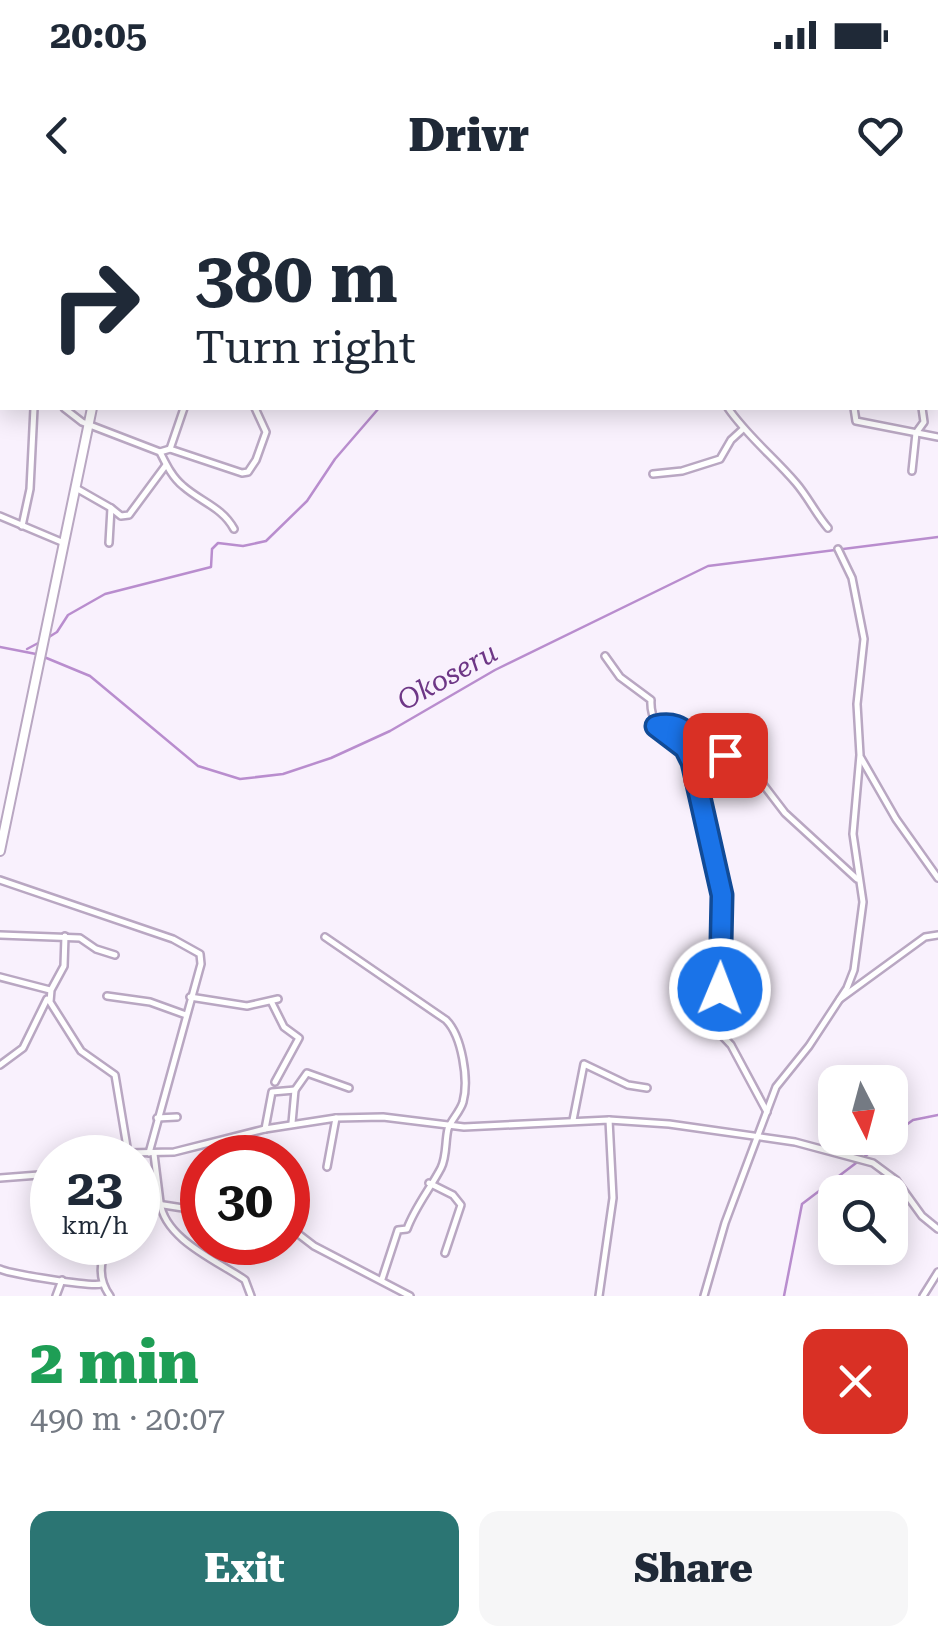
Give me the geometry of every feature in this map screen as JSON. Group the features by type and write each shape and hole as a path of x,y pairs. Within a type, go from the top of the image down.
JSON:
{"street":[{"path":"22,526 30,489 34,410"},
{"path":"67,410 88,424 160,452 170,449 228,470 248,472 266,432 255,410"},
{"path":"0,851 92,410"},
{"path":"170,449 183,410"},
{"path":"729,410 800,488 828,528"},
{"path":"854,410 856,421 938,438"},
{"path":"912,471 916,433 924,422 922,410"},
{"path":"653,474 682,471 720,459 730,440 743,429"},
{"path":"160,452 181,484 208,500 234,529"},
{"path":"76,488 121,516 129,515 166,465"},
{"path":"109,543 110,508"},
{"path":"0,516 64,543"},
{"path":"704,1296 725,1222 776,1087 809,1046 854,970 863,902 852,834 860,755 857,704 864,639 852,578 838,549"},
{"path":"604,656 620,677 651,700 650,716 656,726 685,748 692,762 722,895 720,989 712,1025 730,1044 767,1112"},
{"path":"656,726 669,723 682,727 701,743 750,766 784,813 860,881"},
{"path":"860,755 896,819 938,878"},
{"path":"0,880 173,939 202,957 154,1135"},
{"path":"0,935 80,938 96,949 115,954"},
{"path":"837,1001 925,937 938,935"},
{"path":"0,1065 23,1048 64,966 66,936"},
{"path":"325,937 454,1028 464,1068 462,1106 449,1125 443,1164 407,1229 398,1230 382,1279"},
{"path":"0,977 50,993"},
{"path":"50,993 53,1009 81,1051 115,1075 125,1135"},
{"path":"106,996 150,1002 186,1015"},
{"path":"190,997 247,1006 275,1000 284,1027 299,1038 274,1082"},
{"path":"573,1120 584,1064 628,1085 647,1088"},
{"path":"292,1124 295,1090 307,1073 349,1088"},
{"path":"265,1129 272,1092 295,1090"},
{"path":"157,1118 177,1118"},
{"path":"327,1167 336,1118"},
{"path":"160,1152 336,1118 484,1127 573,1120 696,1126 795,1142 873,1162 896,1180 922,1216 938,1229"},
{"path":"599,1296 613,1198 609,1120"},
{"path":"0,1178 30,1176"},
{"path":"430,1183 453,1196 461,1206 445,1253"},
{"path":"160,1205 180,1208"},
{"path":"160,1205 183,1242 246,1280 250,1296"},
{"path":"310,1243 407,1296"},
{"path":"100,1265 102,1284 110,1296"},
{"path":"0,1270 84,1285 102,1284"},
{"path":"922,1296 938,1272"},
{"path":"56,1296 62,1280"}],"waterway":[{"path":"49,637 68,615 105,594 211,567 212,549 218,543 243,546 266,541 307,501 335,459 377,410"},
{"name":"Okoseru","path":"44,657 90,676 198,766 240,779 283,774 331,758 390,731 495,670 708,566 938,537"},
{"path":"27,649 42,641"},
{"name":"Okoseru","path":"0,647 36,654"},
{"path":"908,1124 938,1115"},
{"path":"784,1296 802,1204 867,1155"}],"route":[{"path":"720,989 722,895 692,762 685,748 656,726 669,723 682,727 701,743 725,755"}]}
